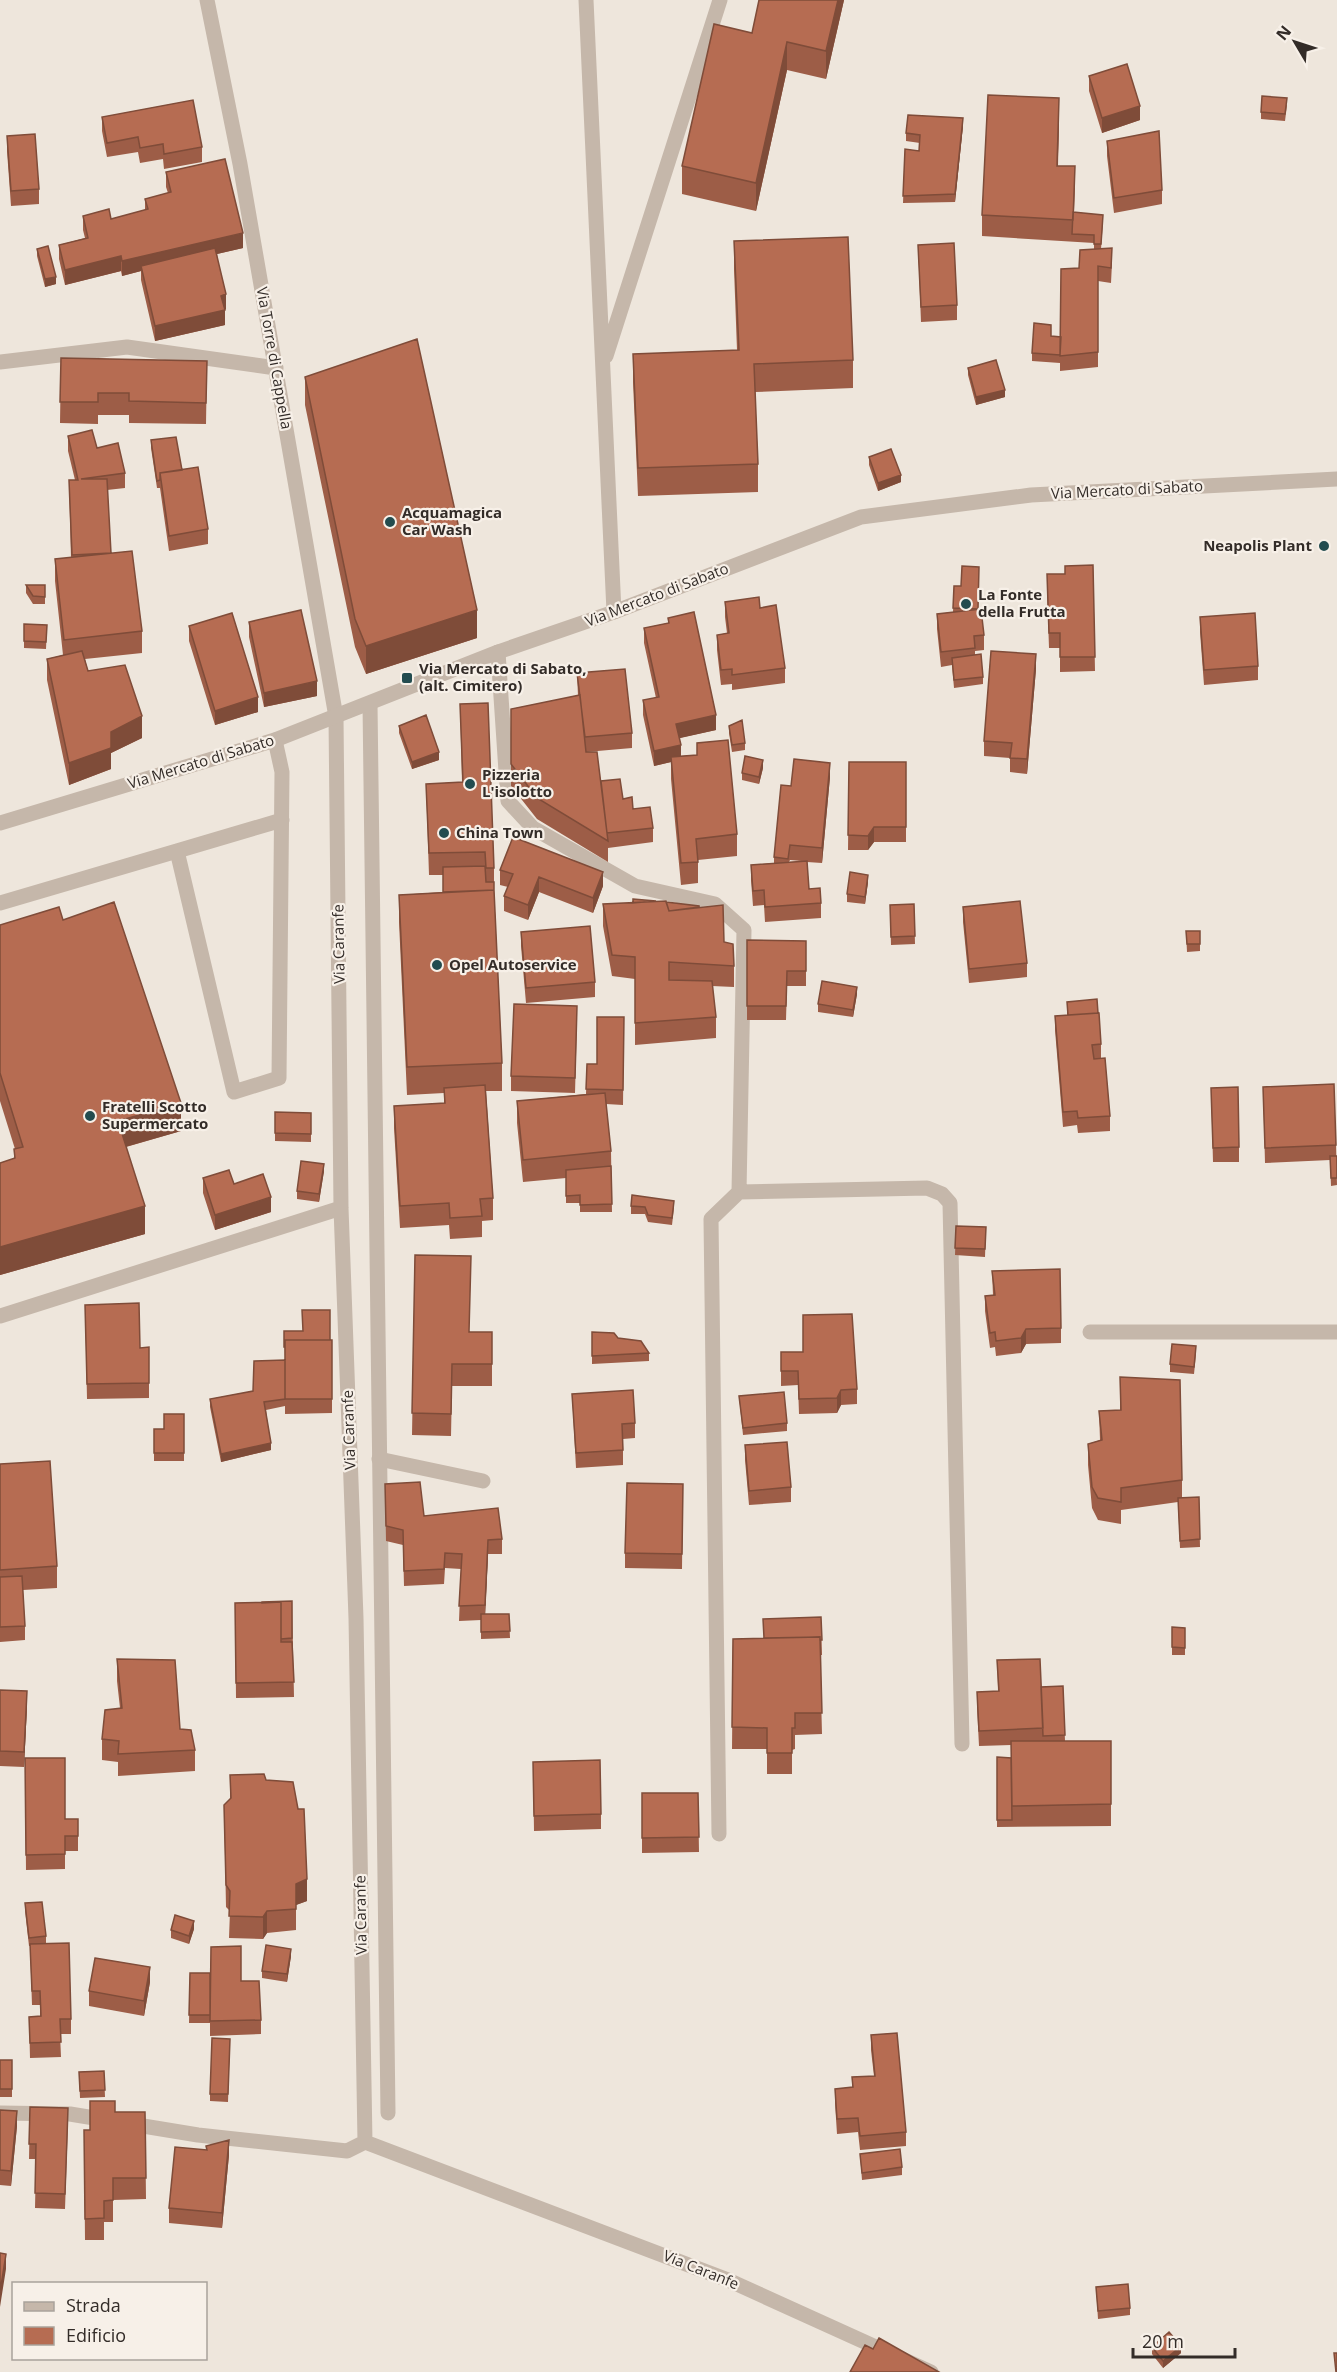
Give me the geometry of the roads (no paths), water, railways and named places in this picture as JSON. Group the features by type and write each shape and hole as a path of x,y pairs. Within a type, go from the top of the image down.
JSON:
{"street":[{"name":"Via Torre di Cappella","path":"207,0 276,368 336,717"},
{"path":"586,0 614,612"},
{"path":"602,367 720,0"},
{"path":"0,362 127,347 276,368"},
{"name":"Via Mercato di Sabato","path":"0,823 275,740 498,652 614,612 861,517 1031,495 1337,479"},
{"path":"498,652 508,801 533,828 635,886 715,904 744,930 739,1192"},
{"path":"370,704 388,2113"},
{"name":"Via Caranfe","path":"336,717 341,1208 356,1618 365,2142 728,2280 931,2372"},
{"path":"177,851 234,1092 279,1078 282,772 275,740"},
{"path":"0,903 282,820"},
{"path":"719,1834 711,1219 739,1192 927,1188 942,1194 950,1203 962,1744"},
{"path":"0,1316 341,1208"},
{"path":"1090,1332 1337,1332"},
{"path":"379,1459 483,1481"},
{"path":"0,2113 70,2114 198,2135 347,2151 365,2142"}],"place":[{"name":"Acquamagica Car Wash","path":"390,522"},
{"name":"Neapolis Plant","path":"1324,546"},
{"name":"La Fonte della Frutta","path":"966,604"},
{"name":"Via Mercato di Sabato, (alt. Cimitero)","path":"407,678"},
{"name":"Pizzeria L'isolotto","path":"470,784"},
{"name":"China Town","path":"444,833"},
{"name":"Opel Autoservice","path":"437,965"},
{"name":"Fratelli Scotto Supermercato","path":"90,1116"}]}
